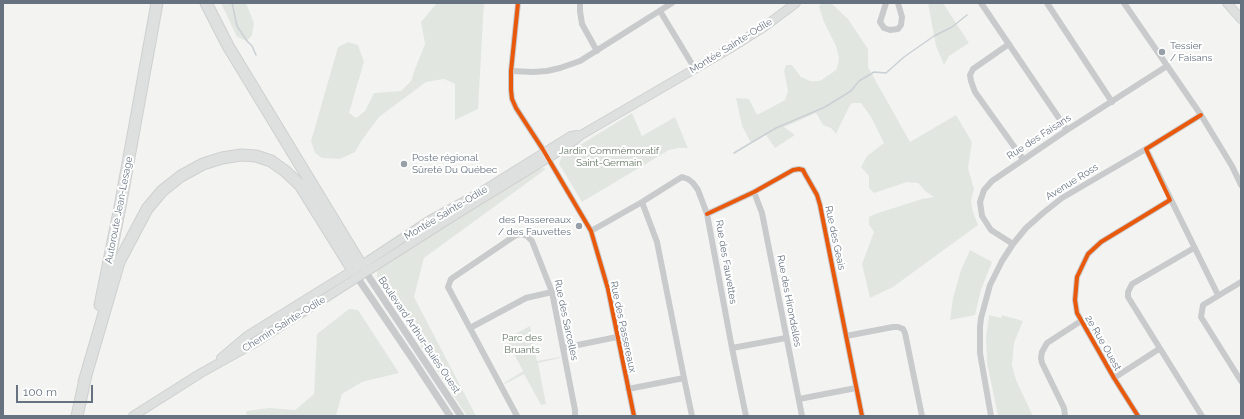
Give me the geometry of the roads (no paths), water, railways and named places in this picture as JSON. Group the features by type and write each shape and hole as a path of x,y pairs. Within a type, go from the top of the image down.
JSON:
{"highway":[{"name":"Autoroute Jean-Lesage","path":"77,416 120,207 157,3"},
{"path":"206,3 228,46 359,271"},
{"path":"84,382 119,262 147,209 162,191 181,176 203,164 222,158 241,155 256,156 271,161 285,170 300,185 359,271"}],"main road":[{"name":"Montée Sainte-Odile","path":"359,271 430,220 546,156 572,136 581,135 695,69 764,27 796,3"},
{"path":"1227,3 1241,18"},
{"name":"Chemin Sainte-Odile","path":"133,416 201,373 248,336 359,271"}],"street":[{"name":"Rue des Passereaux","path":"518,3 511,71 510,90 512,99 591,231 608,289 634,416"},
{"path":"580,3 582,24 597,51"},
{"path":"511,71 547,71 580,61 672,3"},
{"path":"886,3 880,22 884,28 890,30 898,29 900,25 902,17 898,3"},
{"path":"981,3 1067,130"},
{"path":"1047,3 1112,102"},
{"path":"1124,3 1201,115 1232,166 1241,185"},
{"path":"660,11 695,69"},
{"path":"1009,44 972,69 970,81 975,92 1023,159"},
{"name":"Rue des Faisans","path":"1013,244 991,230 982,216 980,202 984,190 992,181 1023,159 1167,66"},
{"name":"Avenue Ross","path":"991,416 980,353 981,318 990,285 1002,261 1013,244 1026,228 1062,198 1201,115"},
{"path":"1146,149 1218,295"},
{"name":"Rue des Geais","path":"707,214 754,192 793,170 802,170 817,195 820,205 862,416"},
{"name":"Rue des Fauvettes","path":"591,231 682,177 688,179 695,186 707,214 746,416"},
{"name":"Rue des Hirondelles","path":"754,192 762,213 802,416"},
{"name":"2e Rue Ouest","path":"1138,416 1114,378 1077,313 1075,290 1077,278 1088,254 1101,242 1170,200"},
{"path":"642,202 657,242 692,416"},
{"name":"Rue des Sarcelles","path":"517,416 448,287 451,279 516,235 522,234 527,236 532,241 552,292 575,416"},
{"path":"1194,248 1132,284 1128,292 1128,297 1202,416"},
{"name":"Boulevard Arthur-Buies Ouest","path":"359,271 450,416"},
{"name":"Boulevard Arthur-Buies Ouest","path":"359,271 461,416"},
{"path":"1241,282 1203,305 1201,317 1241,381"},
{"path":"470,328 526,298 552,292"},
{"path":"1065,416 1064,408 1042,363 1042,352 1048,343 1081,321"},
{"path":"846,336 893,327 902,329 905,333 922,416"},
{"path":"563,348 617,337"},
{"path":"732,348 786,338"},
{"path":"1114,378 1159,348"},
{"path":"628,389 684,378"},
{"path":"799,399 856,388"}],"waterway":[{"path":"232,3 237,26 252,46 256,55"},
{"path":"734,153 776,128 825,107 851,91 859,81 874,72 886,73 904,57 934,36 952,27 967,15"}],"place":[{"name":"Tessier / Faisans","path":"1162,52"},
{"name":"Poste régional Sûreté Du Québec","path":"404,164"},
{"name":"des Passereaux / des Fauvettes","path":"579,226"}],"park label":[{"name":"Jardin Commémoratif Saint-Germain","path":"609,156"},
{"name":"Parc des Bruants","path":"522,344"}]}
